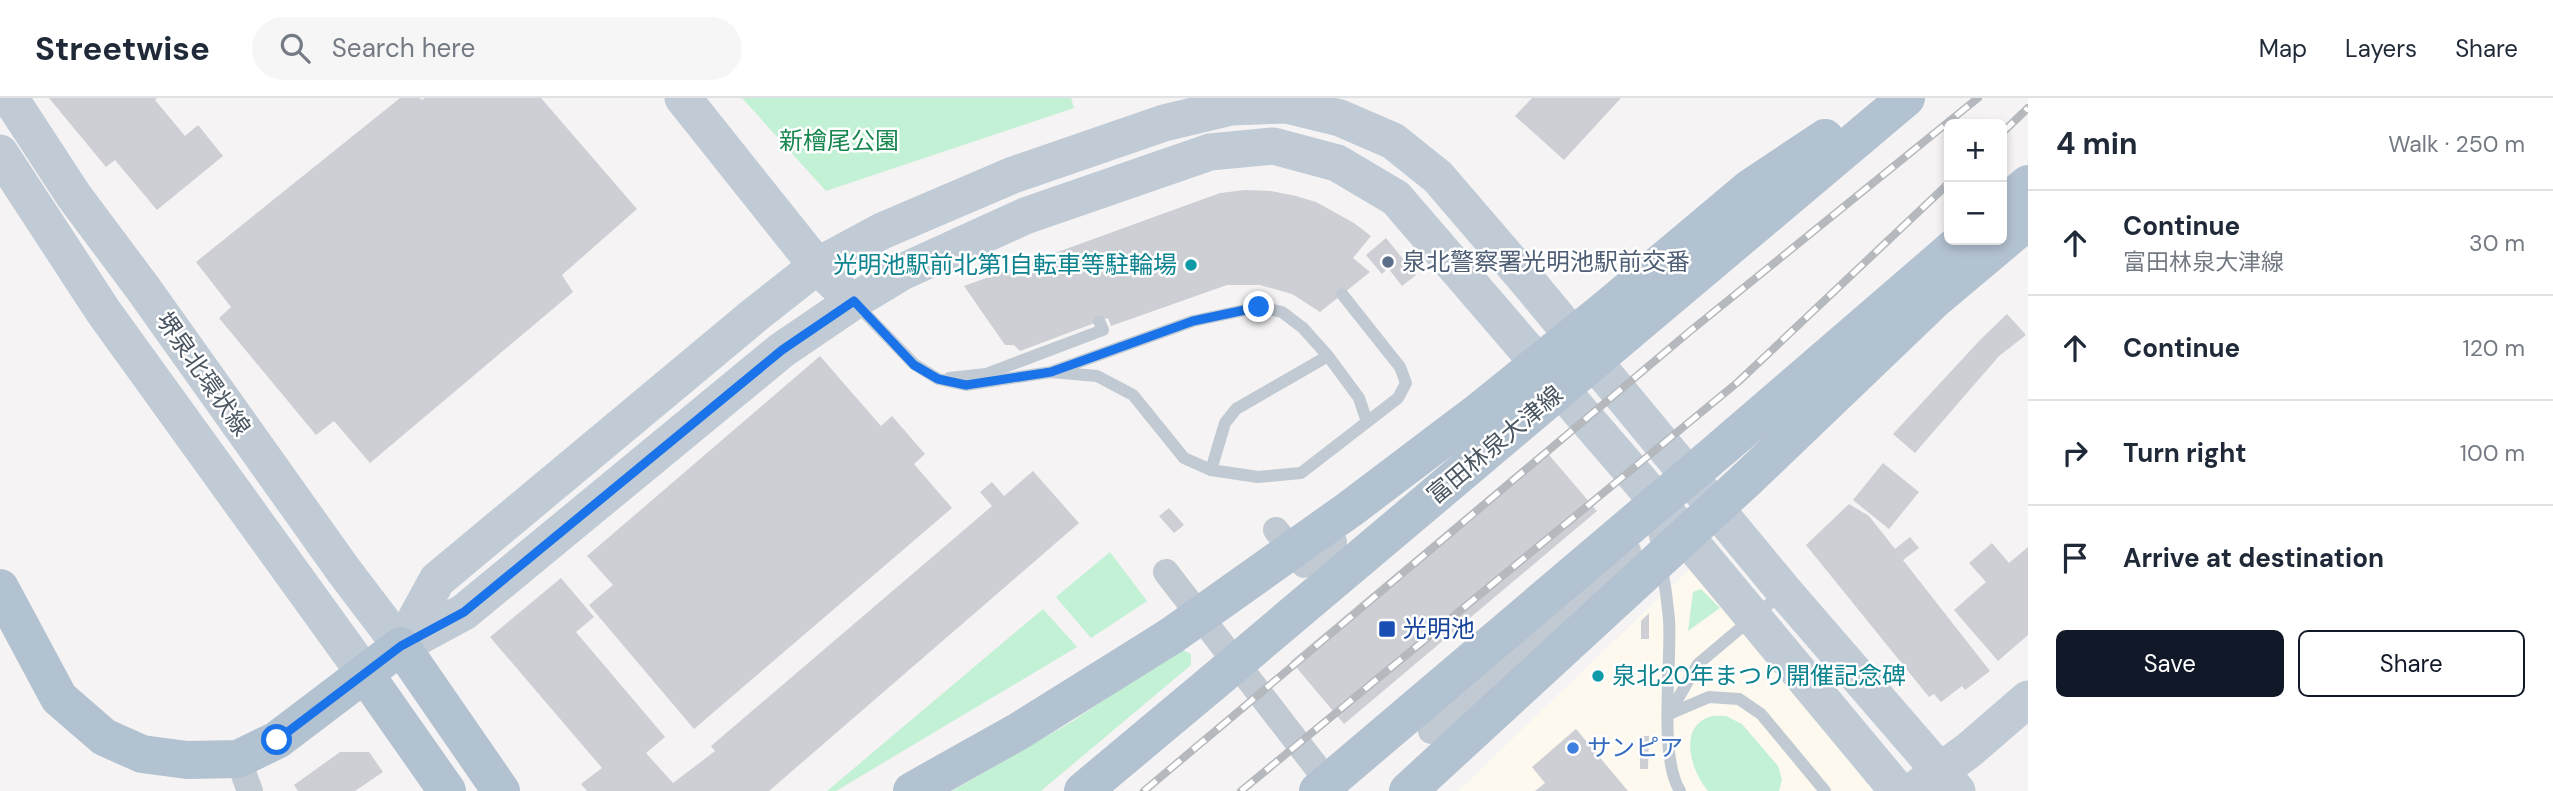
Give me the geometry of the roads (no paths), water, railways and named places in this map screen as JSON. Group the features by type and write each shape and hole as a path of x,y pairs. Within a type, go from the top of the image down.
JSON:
{"main road":[{"path":"912,791 1019,732 1171,636 1424,453 1616,321 1750,188 1886,98"},
{"name":"富田林泉大津線","path":"1083,791 1211,684 1616,321 1906,98"},
{"path":"2007,202 2028,184"},
{"path":"1408,791 1746,479 1934,300 2028,221"},
{"path":"1318,791 1957,245"},
{"path":"0,589 59,698 104,737 142,754 187,760 244,775 277,740 401,646 501,791"},
{"path":"365,674 447,791"}],"street":[{"name":"堺泉北環状線","path":"10,98 74,196 401,646"},
{"path":"683,98 817,266 854,301"},
{"path":"401,646 438,580 817,266 882,231 1013,175 1164,124 1231,107 1287,105 1340,118 1393,141 1438,177 1784,591 1937,784 1969,750 2028,699"},
{"path":"401,646 464,612 782,350 902,272 1025,216 1210,152 1273,146 1337,163 1396,198 1639,480 1898,791"},
{"name":"堺泉北環状線","path":"0,153 103,311 365,674"},
{"path":"1276,530 1304,565 1529,391"},
{"path":"1431,732 1629,550"},
{"path":"1166,572 1335,791"}],"lane":[{"path":"1051,372 1097,376 1133,396 1184,458 1212,470 1258,477 1301,473 1398,397 1405,383 1400,367 1342,294"},
{"path":"854,301 914,365 938,379 966,385 1051,372 1193,321 1259,307 1282,312 1303,328 1328,356 1359,398 1367,422"},
{"path":"938,379 986,374 1028,360 1103,330 1100,321"},
{"path":"1212,470 1225,423 1236,409 1328,356"},
{"path":"1639,480 1661,565 1669,619 1669,747 1674,782 1680,791"},
{"path":"1669,714 1698,664 1784,591"},
{"path":"1669,714 1709,697 1739,699 1761,714 1825,791"}],"railway":[{"path":"1144,791 1689,332 1978,98"},
{"path":"2007,128 2028,108"},
{"path":"1241,791 1738,382 1944,188"}],"place":[{"name":"泉北警察署光明池駅前交番","path":"1388,262"},
{"name":"光明池駅前北第1自転車等駐輪場","path":"1191,265"},
{"name":"光明池","path":"1387,629"},
{"name":"泉北20年まつり開催記念碑","path":"1598,676"},
{"name":"サンピア","path":"1573,748"}],"park label":[{"name":"新檜尾公園","path":"839,141"}]}
